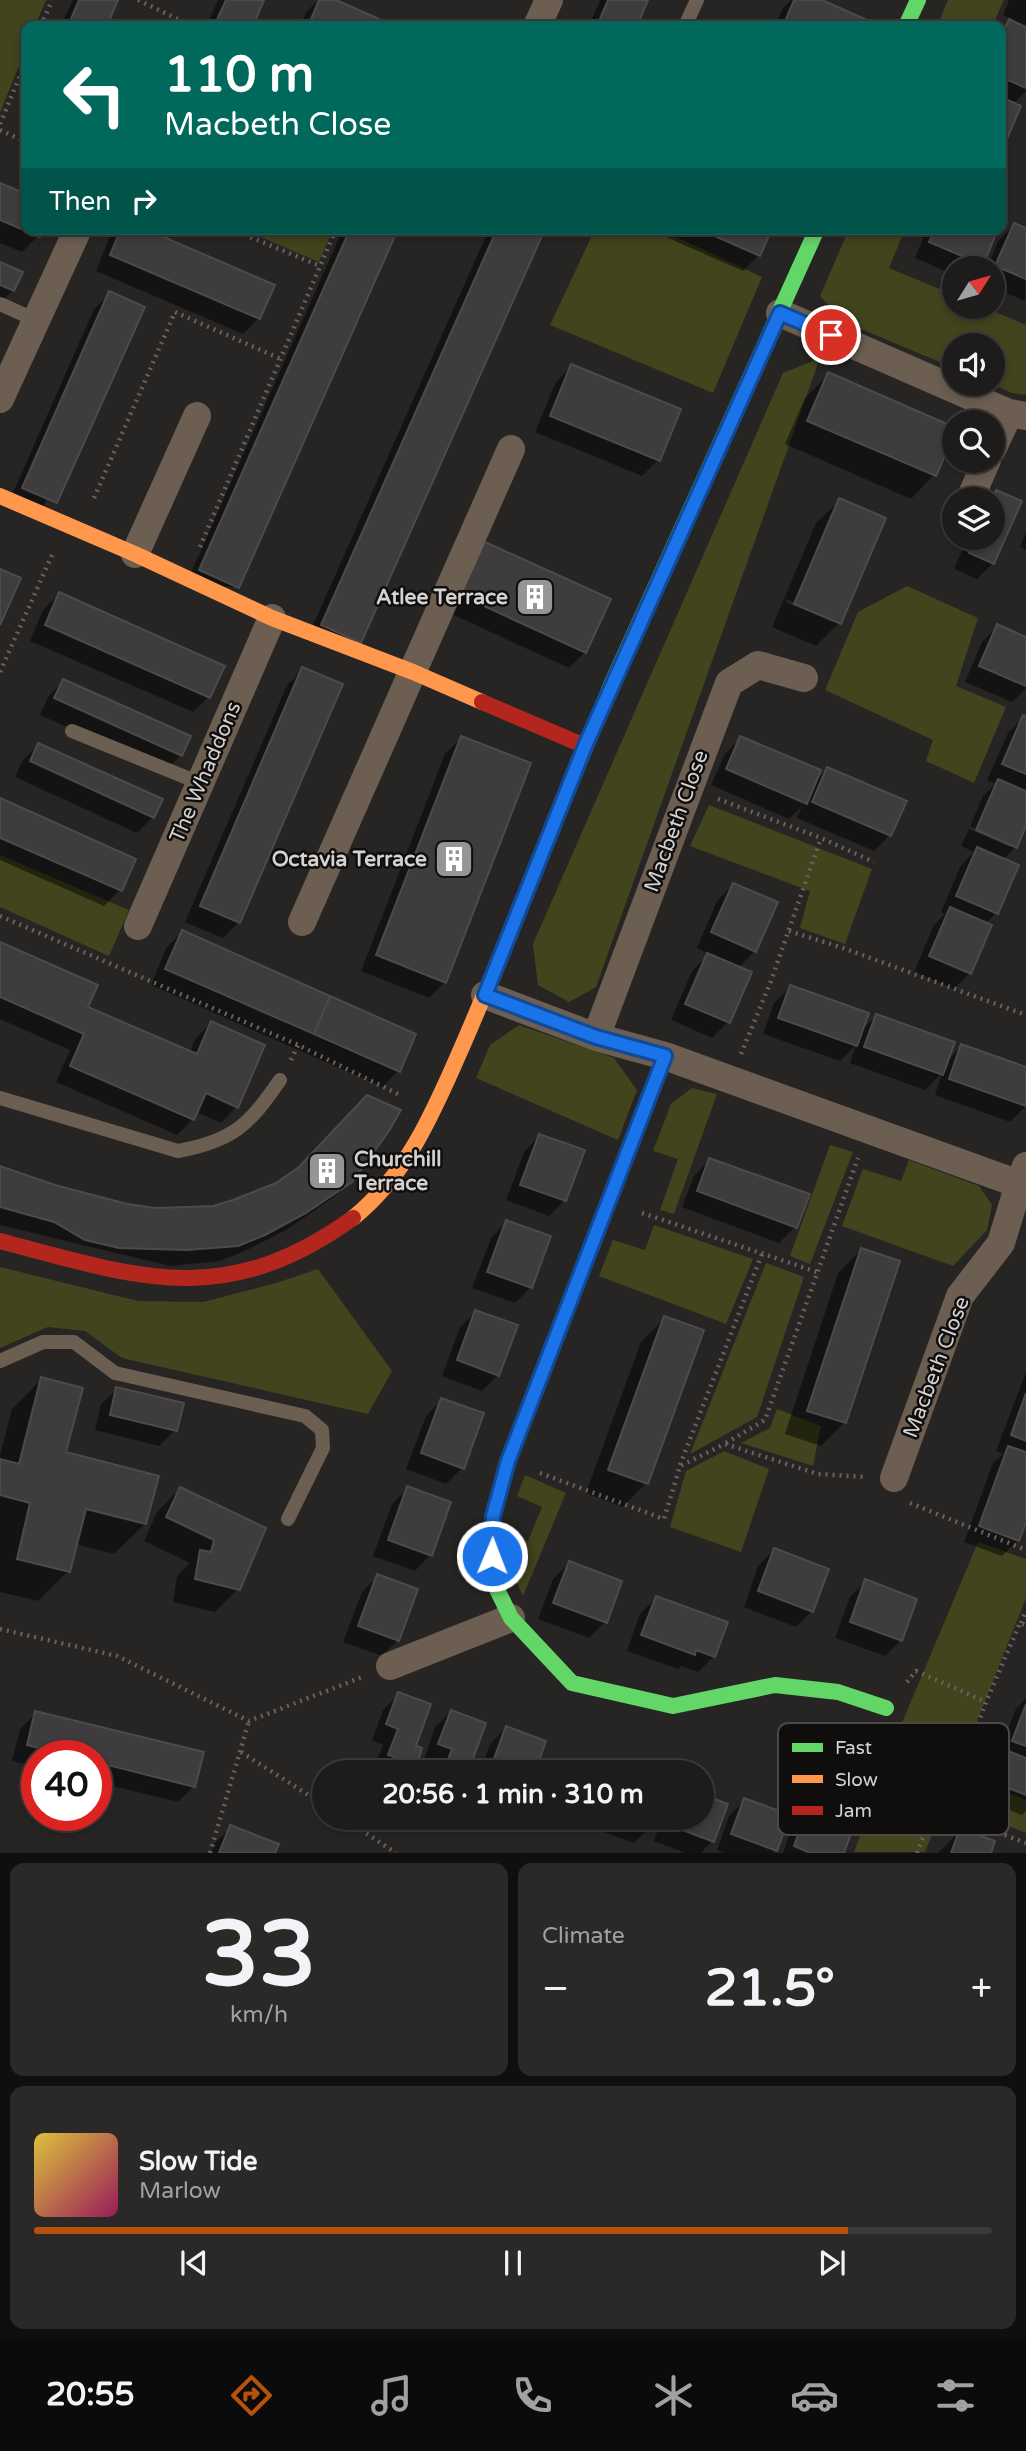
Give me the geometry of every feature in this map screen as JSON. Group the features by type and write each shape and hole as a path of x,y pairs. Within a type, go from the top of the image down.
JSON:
{"street":[{"path":"539,21 548,0"},
{"path":"908,21 918,0"},
{"path":"0,398 75,235"},
{"path":"0,1241 125,1272 176,1278 234,1275 278,1261 313,1243 355,1216 391,1180 434,1111 485,995 585,746 814,235"},
{"path":"780,313 1017,415 1005,432"},
{"path":"135,554 197,415"},
{"path":"302,922 511,449"},
{"path":"0,496 135,554 272,618 413,672 585,746"},
{"name":"The Whaddons","path":"138,926 272,618"},
{"name":"Macbeth Close","path":"596,1037 729,683 758,665 804,678"},
{"name":"Macbeth Close","path":"485,995 596,1037 665,1056 868,1130 1023,1175 1001,1243 960,1296 894,1478"},
{"path":"665,1056 508,1461 493,1516 491,1577 511,1618 572,1683 673,1706 775,1685 838,1692 886,1708"},
{"path":"390,1666 511,1618"}],"lane":[{"path":"687,21 697,0"},
{"path":"0,304 36,320"},
{"path":"72,731 200,783"},
{"path":"0,1098 178,1151 209,1145 234,1133 257,1112 280,1080"},
{"path":"0,1361 43,1342 74,1342 115,1373 305,1416 322,1430 323,1448 288,1519"}],"path":[{"path":"43,21 52,0"},
{"path":"138,0 182,21"},
{"path":"0,124 21,73"},
{"path":"0,130 21,140"},
{"path":"245,235 320,266"},
{"path":"186,578 333,235"},
{"path":"0,672 73,527 175,312 281,359"},
{"path":"688,788 821,838 874,862"},
{"path":"730,1079 771,981 821,838"},
{"path":"0,916 298,1045 434,1111"},
{"path":"789,931 1026,1014"},
{"path":"680,1466 765,1420 868,1130"},
{"path":"608,1201 817,1272"},
{"path":"508,1461 664,1519 680,1466 762,1254"},
{"path":"725,1444 818,1474 894,1478 912,1505 1026,1550"},
{"path":"978,1723 1023,1624 1026,1611"},
{"path":"0,1629 117,1656 249,1721 390,1666"},
{"path":"210,1853 249,1721"},
{"path":"241,1752 312,1797"},
{"path":"362,1830 396,1853"},
{"path":"917,1853 924,1835"},
{"path":"1005,1835 1026,1843"}],"green space":[{"path":"0,0 46,0 37,21 21,21 21,60 0,113"},
{"path":"948,0 1004,0 994,21 939,21"},
{"path":"256,235 330,235 319,262"},
{"path":"592,235 672,235 762,277 713,393 550,325"},
{"path":"846,235 903,235 889,268 942,290 942,319 1005,319 1005,316 1026,325 1026,395 1005,390 1005,333 942,333 942,363 842,321 820,296"},
{"path":"820,358 596,987 569,1002 538,985 533,944 783,373"},
{"path":"907,586 978,618 956,686 1006,707 974,783 926,761 933,740 825,690 858,612"},
{"path":"709,805 872,869 845,944 800,928 810,891 690,846"},
{"path":"0,855 129,910 109,956 0,907"},
{"path":"519,1025 614,1058 637,1090 618,1140 476,1078 490,1045"},
{"path":"692,1088 717,1094 674,1214 660,1210 678,1159 653,1151 671,1104"},
{"path":"830,1145 853,1152 810,1264 790,1256"},
{"path":"909,1160 979,1186 992,1205 987,1230 953,1266 842,1226 863,1169 901,1181"},
{"path":"654,1225 753,1259 726,1324 599,1276 613,1240 645,1250"},
{"path":"766,1263 804,1277 757,1417 690,1454"},
{"path":"0,1267 138,1301 203,1302 318,1269 392,1371 368,1414 122,1358 85,1331 48,1327 0,1348"},
{"path":"777,1409 821,1426 813,1466 741,1443 770,1428"},
{"path":"724,1451 769,1469 741,1552 670,1527 686,1471"},
{"path":"525,1475 566,1493 523,1596 506,1559 506,1535 528,1541 542,1507 517,1496"},
{"path":"978,1542 1026,1559 1026,1598 976,1723 902,1723"},
{"path":"1009,1794 1026,1800 1026,1833 1009,1826"},
{"path":"860,1835 932,1835 925,1852 854,1852"}],"building":[{"path":"79,0 118,0 109,21 70,21"},
{"path":"226,0 264,0 255,21 216,21"},
{"path":"319,0 336,0 384,21 310,21"},
{"path":"608,0 648,0 639,21 599,21"},
{"path":"794,0 822,0 867,20 866,21 785,21"},
{"path":"1009,19 1026,27 1026,88 1006,79 1006,26"},
{"path":"1006,99 1021,106 1006,141"},
{"path":"0,183 21,192 21,229 0,220"},
{"path":"1014,223 1026,228 1026,279 1005,270 1005,256 999,256"},
{"path":"118,235 159,235 275,285 260,319 110,255"},
{"path":"347,235 395,235 239,588 199,570"},
{"path":"494,235 542,235 361,643 321,625"},
{"path":"713,235 769,235 760,256"},
{"path":"932,235 996,235 987,256 962,256 929,242"},
{"path":"0,262 23,272 14,291 0,285"},
{"path":"109,291 145,307 57,503 22,488"},
{"path":"571,364 681,409 660,461 550,416"},
{"path":"828,372 942,422 942,462 936,476 807,421"},
{"path":"1005,494 1022,501 1005,539"},
{"path":"839,498 886,518 841,624 794,604"},
{"name":"Atlee Terrace","path":"485,542 611,599 586,653 460,595"},
{"path":"970,550 1000,550 994,564 969,553"},
{"path":"0,569 21,578 0,625"},
{"path":"59,592 225,666 210,698 45,625"},
{"path":"997,624 1026,637 1026,686 979,666"},
{"path":"302,667 343,684 240,923 200,906"},
{"path":"63,679 191,736 182,756 54,698"},
{"path":"1023,715 1026,716 1026,774 1002,764"},
{"name":"Octavia Terrace","path":"461,736 531,763 446,983 376,955"},
{"path":"740,736 821,770 807,804 726,769"},
{"path":"38,743 163,799 154,818 30,761"},
{"path":"827,767 907,801 891,836 812,802"},
{"path":"998,779 1026,791 1026,826 1017,848 976,830"},
{"path":"0,798 136,859 122,891 0,838"},
{"path":"977,847 1019,865 998,914 956,896"},
{"path":"733,883 778,902 756,952 711,932"},
{"path":"950,907 992,925 971,974 929,956"},
{"path":"182,930 330,996 314,1034 165,969"},
{"path":"0,942 98,985 88,1007 197,1054 211,1021 265,1045 238,1108 206,1093 194,1120 70,1066 84,1034 0,997"},
{"path":"707,953 752,972 730,1023 685,1004"},
{"path":"790,985 869,1013 857,1046 778,1018"},
{"path":"330,996 416,1034 400,1072 314,1034"},
{"path":"876,1014 955,1042 943,1075 864,1047"},
{"path":"961,1044 1026,1067 1026,1106 949,1079"},
{"name":"Churchill Terrace","path":"367,1095 401,1110 352,1182 306,1213 238,1246 187,1250 119,1248 85,1240 54,1222 0,1207 0,1166 55,1185 127,1204 156,1208 213,1206 233,1200 276,1183 299,1167"},
{"path":"539,1134 585,1150 566,1201 520,1185"},
{"path":"709,1158 810,1194 797,1228 697,1191"},
{"path":"506,1220 551,1236 532,1288 487,1272"},
{"path":"861,1248 900,1261 846,1423 807,1411"},
{"path":"475,1310 518,1325 499,1376 457,1360"},
{"path":"664,1316 704,1330 648,1484 608,1470"},
{"path":"41,1377 83,1388 66,1452 159,1476 146,1524 86,1509 70,1572 17,1559 30,1503 0,1495 0,1459 19,1464"},
{"path":"116,1387 184,1403 177,1431 110,1415"},
{"path":"1026,1393 1026,1441 1011,1435"},
{"path":"441,1398 484,1413 464,1469 421,1453"},
{"path":"1008,1446 1026,1452 1026,1522 1019,1541 979,1526"},
{"path":"407,1486 451,1502 432,1556 388,1540"},
{"path":"180,1487 266,1528 240,1590 195,1579 200,1550 211,1552 214,1540 166,1517"},
{"path":"774,1548 829,1569 813,1612 758,1591"},
{"path":"569,1561 622,1581 607,1623 553,1603"},
{"path":"377,1574 418,1589 399,1641 358,1626"},
{"path":"865,1579 917,1599 902,1641 850,1622"},
{"path":"656,1596 728,1622 715,1657 696,1650 695,1655 641,1635"},
{"path":"398,1692 431,1704 416,1746 422,1748 418,1760 402,1760 388,1755 398,1729 386,1724"},
{"path":"1026,1704 1026,1746 1012,1741"},
{"path":"451,1710 486,1723 472,1760 448,1760 452,1749 438,1744"},
{"path":"35,1711 204,1752 195,1787 112,1766 112,1740 28,1740"},
{"path":"506,1726 546,1741 539,1760 493,1760"},
{"path":"1009,1751 1026,1758 1026,1795 1009,1788"},
{"path":"744,1798 778,1811 778,1835 783,1835 777,1851 731,1834"},
{"path":"714,1799 728,1804 714,1842 682,1830 714,1830"},
{"path":"230,1825 279,1844 275,1853 219,1853"},
{"path":"798,1835 850,1835 844,1853 810,1853 794,1846"},
{"path":"957,1835 979,1835 995,1841 991,1853 951,1853"}],"traffic: fast":[{"path":"908,21 918,0"},
{"path":"552,828 612,683 814,235"},
{"path":"561,1324 508,1461 493,1516 491,1577 511,1618 572,1683 673,1706 775,1685 838,1692 886,1708"}],"traffic: slow":[{"path":"0,496 135,554 272,618 413,672 482,702"},
{"path":"353,1218 373,1200 406,1159 432,1113 476,1014 552,828"},
{"path":"561,1324 665,1056"}],"traffic: jam":[{"path":"482,702 585,746"},
{"path":"0,1241 96,1266 181,1278 222,1275 263,1266 307,1247 353,1218"}],"place":[{"name":"Atlee Terrace","path":"535,597"},
{"name":"Octavia Terrace","path":"454,859"},
{"name":"Churchill Terrace","path":"327,1171"}],"route":[{"path":"492,1556 493,1516 508,1461 665,1056 596,1037 485,995 585,746 780,313 831,335"}]}
